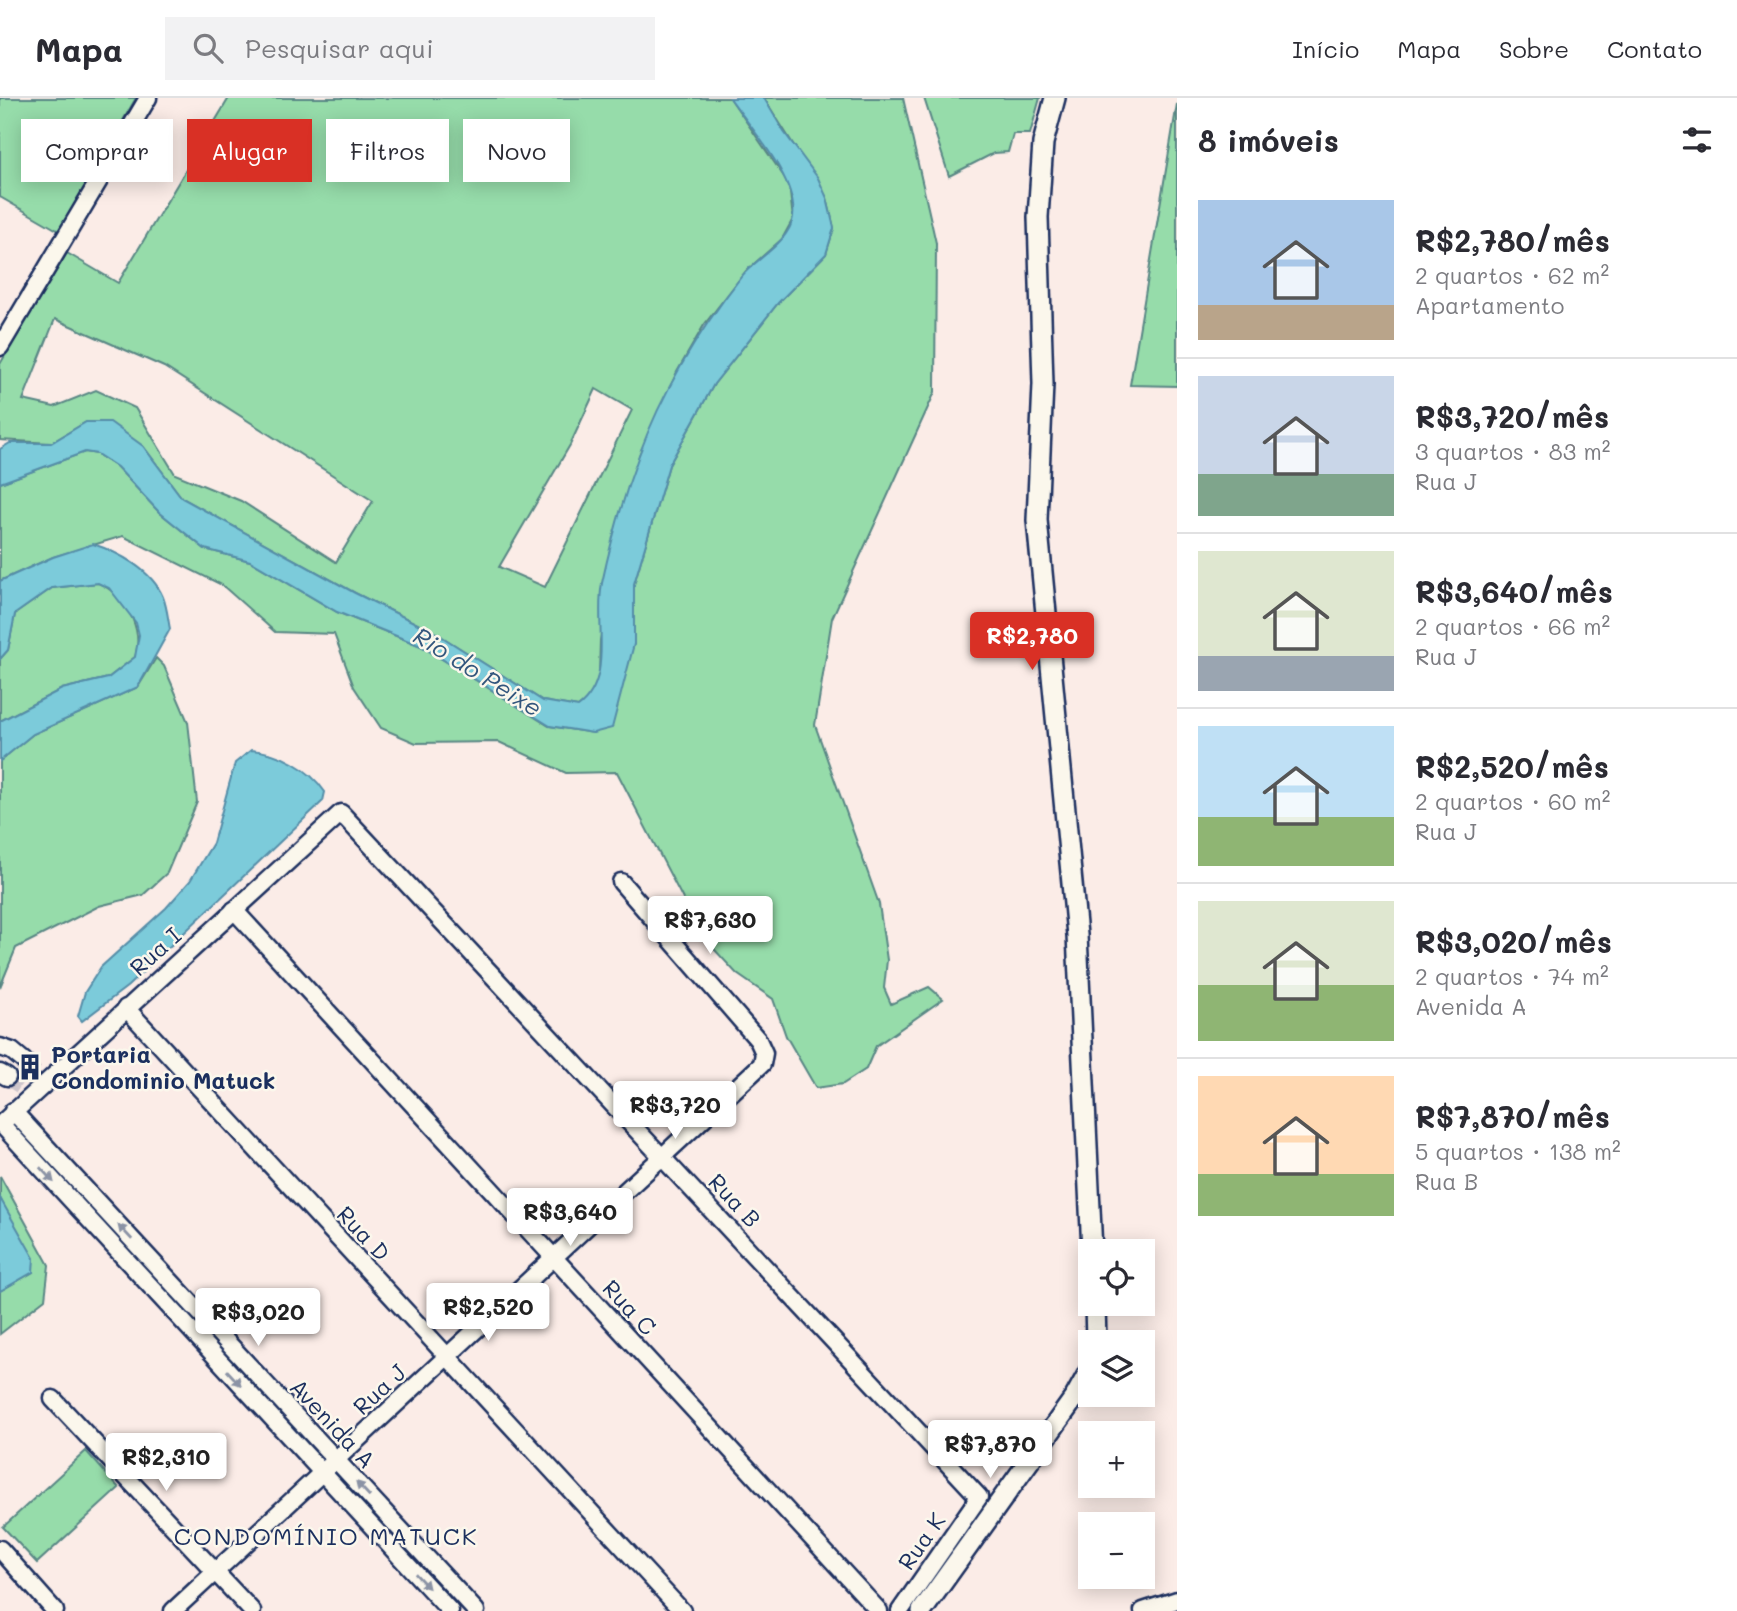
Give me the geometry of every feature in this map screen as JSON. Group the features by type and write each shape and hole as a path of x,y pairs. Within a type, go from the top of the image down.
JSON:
{"street":[{"path":"0,346 148,98"},
{"path":"1055,98 1043,143 1038,217 1043,384 1037,520 1077,935 1092,1239"},
{"name":"Rua I","path":"1,1124 27,1090 35,1072 126,1008 341,813"},
{"name":"Rua B","path":"341,813 979,1497"},
{"name":"Rua J","path":"173,1611 762,1063 764,1053 758,1040 621,882"},
{"name":"Rua C","path":"234,910 879,1611"},
{"name":"Rua D","path":"126,1008 682,1611"},
{"path":"0,1047 12,1051 35,1072"},
{"name":"Avenida A","path":"13,1111 476,1611"},
{"name":"Avenida A","path":"1,1124 450,1611"},
{"path":"135,1270 149,1257"},
{"path":"922,1611 1078,1392"},
{"path":"54,1399 252,1611"},
{"name":"Rua K","path":"900,1611 979,1497"},
{"path":"0,1549 55,1611"},
{"path":"1143,1611 1177,1600"}],"green space":[{"path":"0,98 136,98 124,119 21,119 21,182 87,182 59,231 0,197"},
{"path":"229,98 730,98 789,184 793,219 782,239 746,271 704,325 677,372 639,455 600,640 599,674 592,696 578,707 543,701 436,633 355,593 182,498 143,446 86,422 51,443 0,440 0,364 67,253 118,283 187,168 187,182 312,182 312,119 216,119","holes":["55,319 164,367 373,501 336,562 241,501 175,474 135,408 96,390 54,407 23,400","596,389 632,410 545,587 499,567 570,445"]},
{"path":"764,98 903,98 936,243 935,392 832,618 815,725 879,904 887,960 884,988 891,1004 929,987 943,999 876,1046 866,1069 843,1084 816,1088 786,1036 773,999 737,974 702,936 617,772 566,773 499,742 416,743 381,728 354,687 334,634 275,632 222,585 123,536 53,557 0,581 0,483 85,452 97,454 117,467 159,512 205,549 250,561 337,612 421,646 549,726 593,733 634,644 634,584 669,465 714,384 778,303 826,254 834,228 827,198"},
{"path":"924,98 1040,98 1030,134 1013,134 1008,152 994,153 949,176"},
{"path":"1177,104 1177,386 1130,385"},
{"path":"98,583 116,595 130,614 137,635 135,657 108,678 62,689 0,721 0,659 8,650 15,614 52,588"},
{"path":"156,658 164,666 188,722 197,802 167,873 143,895 99,906 16,948 0,987 0,761 33,734 138,687"},
{"path":"0,1176 49,1265 45,1299 0,1334 0,1291 33,1272 0,1198"},
{"path":"86,1451 119,1488 37,1563 3,1527"}],"water":[{"name":"Rio do Peixe","path":"730,98 764,98 784,132 818,178 827,198 834,228 826,254 778,303 714,384 669,465 634,584 634,644 612,728 593,733 550,726 421,646 337,612 250,561 205,549 159,512 117,467 97,454 85,452 0,483 0,449 10,443 51,443 86,422 110,422 143,446 182,498 355,593 436,633 543,701 578,707 589,695 596,681 601,650 602,583 633,470 659,407 711,318 747,270 786,234 793,217 793,202 781,171"},
{"path":"93,544 123,557 151,578 163,597 170,629 138,687 33,734 0,761 0,721 62,689 108,678 135,657 139,635 136,623 109,588 98,583 52,588 15,614 8,650 0,659 0,581 53,557"},
{"path":"251,750 272,754 302,769 325,792 323,801 128,986 82,1021 78,1016 85,992 101,967 166,908 190,881 213,843 235,763"},
{"path":"0,1198 34,1258 33,1272 0,1291"}],"tunnel":[{"path":"24,1061 35,1073"},
{"path":"7,1077 21,1086"}],"place":[{"name":"Portaria Condominio Matuck","path":"30,1067"}],"district":[{"name":"CONDOMÍNIO MATUCK","path":"326,1535"}]}
